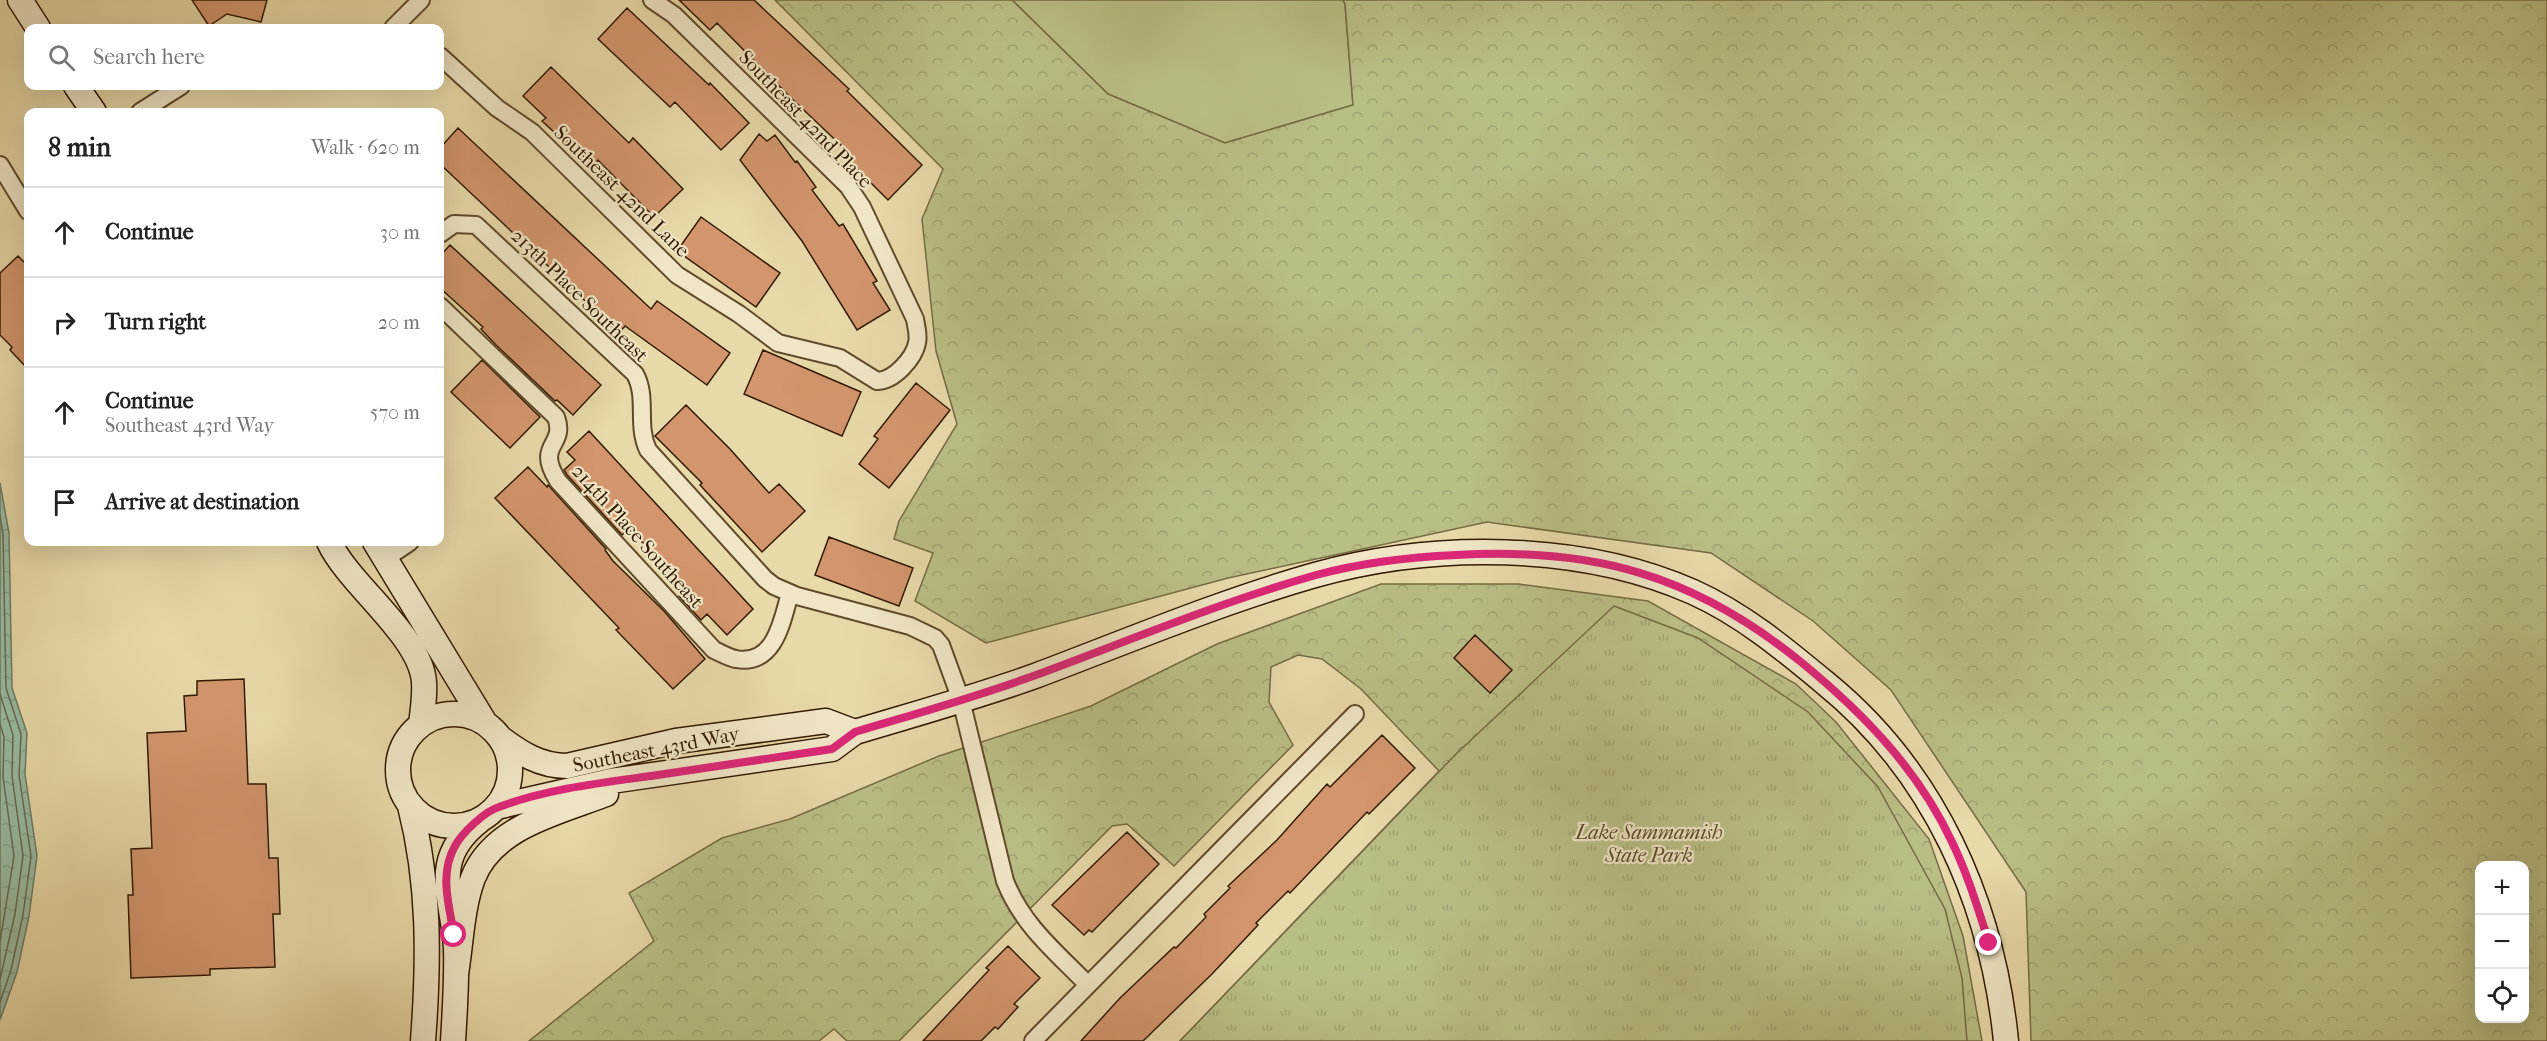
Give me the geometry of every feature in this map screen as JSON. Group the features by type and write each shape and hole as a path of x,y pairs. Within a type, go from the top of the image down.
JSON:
{"main road":[{"path":"20,0 35,24"},
{"path":"79,90 91,108"},
{"path":"332,546 350,574 414,652 424,681 421,724"},
{"path":"380,550 492,730 507,750 510,773 505,795 468,829 455,845 449,859 446,877 454,935 456,974 453,1041"},
{"name":"Southeast 43rd Way","path":"488,813 582,787 832,749 855,732 961,700 1305,579 1378,562 1505,552 1566,557 1604,563 1694,592 1747,621 1843,697 1910,771 1951,839 1972,888 2001,993 2006,1041"},
{"path":"423,1041 425,884 419,841 410,806 401,790 397,772 399,753 408,737 421,724 436,716 453,713 470,716 492,730"},
{"name":"Southeast 43rd Way","path":"492,730 531,758 545,764 567,766 676,741 826,721 855,732"},
{"path":"456,974 473,877 495,848 531,823 647,777"},
{"path":"410,806 436,824 451,826 466,825 488,813"}],"street":[{"path":"403,24 421,0"},
{"name":"Southeast 42nd Place","path":"652,0 674,15 848,186 862,207 915,318 917,331 918,341 913,355 884,381"},
{"name":"Southeast 42nd Lane","path":"444,60 490,103 532,132 677,275 739,314 778,343 840,358 877,381 884,381"},
{"path":"146,108 176,90"},
{"path":"0,165 24,204"},
{"name":"213th Place Southeast","path":"444,231 454,224 476,225 635,374 641,391 640,419 643,441 648,450 765,579 790,594 910,626 935,638 946,652 961,700 1005,881 1015,905 1036,932 1088,985"},
{"name":"214th Place Southeast","path":"444,310 556,417 560,427 548,452 548,466 558,481 714,650 736,659 756,658 771,647 790,594"},
{"path":"380,550 395,546"},
{"path":"1033,1041 1355,714"}],"green space":[{"path":"775,0 1012,0 1108,94 1225,143 1353,105 1343,0 2547,0 2547,1041 2031,1041 2026,892 1891,690 1813,621 1711,553 1487,522 1228,578 986,643 915,601 933,553 894,539 899,521 957,424 936,351 922,219 943,169"},
{"path":"1012,0 1343,0 1353,105 1225,143 1108,94"},
{"path":"1381,584 1519,584 1648,601 1796,684 1836,722 1929,839 1963,936 1982,1041 1180,1041 1439,771 1361,689 1322,659 1298,655 1271,667 1269,702 1293,745 1174,866 1127,824 1112,826 899,1041 847,1041 834,1029 819,1041 529,1041 654,941 629,893 722,838 790,819 939,756 1091,706 1217,644"},
{"name":"Lake Sammamish State Park","path":"1614,606 1698,638 1808,712 1878,787 1945,909 1962,978 1967,1041 1180,1041 1456,754"}],"water":[{"path":"0,483 9,533 12,688 27,733 25,774 37,856 29,916 17,972 0,1020"}],"building":[{"path":"192,0 267,0 261,22 227,14 212,24 208,24"},
{"path":"679,0 754,0 849,89 847,91 922,165 888,200 843,155 847,151 717,23 710,30"},
{"path":"627,8 709,85 710,83 749,123 721,150 675,102 670,107 598,39"},
{"path":"551,67 629,143 633,138 683,189 654,217 598,160 593,166 568,141 566,143 542,121 546,118 523,96"},
{"path":"458,128 651,309 657,301 730,353 707,385 625,326 619,333 444,168 444,144"},
{"path":"759,134 767,141 775,135 795,162 797,161 816,187 812,190 839,226 843,224 877,281 873,283 890,310 857,330 802,241 740,160"},
{"path":"701,217 780,273 756,307 677,251"},
{"path":"450,245 601,385 573,415 496,345 481,329 483,327 444,292 444,252"},
{"path":"18,256 24,262 24,365 10,350 12,347 0,335 0,273"},
{"path":"763,350 861,392 842,436 744,394"},
{"path":"482,360 540,417 510,448 451,392"},
{"path":"916,383 950,410 889,488 859,464 878,439 874,436"},
{"path":"686,405 730,449 769,493 779,484 805,511 762,552 700,485 702,483 655,436"},
{"path":"589,431 753,609 727,635 707,614 701,620 679,596 686,589 629,529 622,535 567,475 564,470 575,460 567,452"},
{"path":"528,467 547,487 548,485 606,549 613,561 664,611 705,659 673,689 616,630 619,628 495,498"},
{"path":"829,537 913,568 899,606 815,575"},
{"path":"1475,635 1512,670 1490,693 1454,658"},
{"path":"244,679 248,784 266,784 269,858 278,858 280,914 273,914 275,967 210,969 210,975 131,978 128,895 133,895 131,849 152,848 147,733 186,731 184,696 197,695 197,681"},
{"path":"1382,735 1415,768 1369,814 1367,812 1290,893 1288,891 1256,923 1258,925 1212,974 1143,1041 1081,1041 1120,998 1174,947 1176,948 1206,917 1204,914 1230,888 1228,886 1277,840 1327,784 1330,787"},
{"path":"1127,832 1159,864 1092,932 1089,930 1084,935 1052,905"},
{"path":"1008,946 1040,978 1014,1004 1018,1007 998,1029 995,1027 981,1041 923,1041 989,970 986,968"}],"route":[{"path":"454,935 446,877 449,859 455,845 468,829 496,807 611,781 832,749 855,732 1030,677 1199,614 1316,575 1378,562 1505,552 1566,557 1604,563 1640,573 1694,592 1747,621 1772,639 1843,697 1880,735 1910,771 1951,839 1972,888 1989,943"}]}
